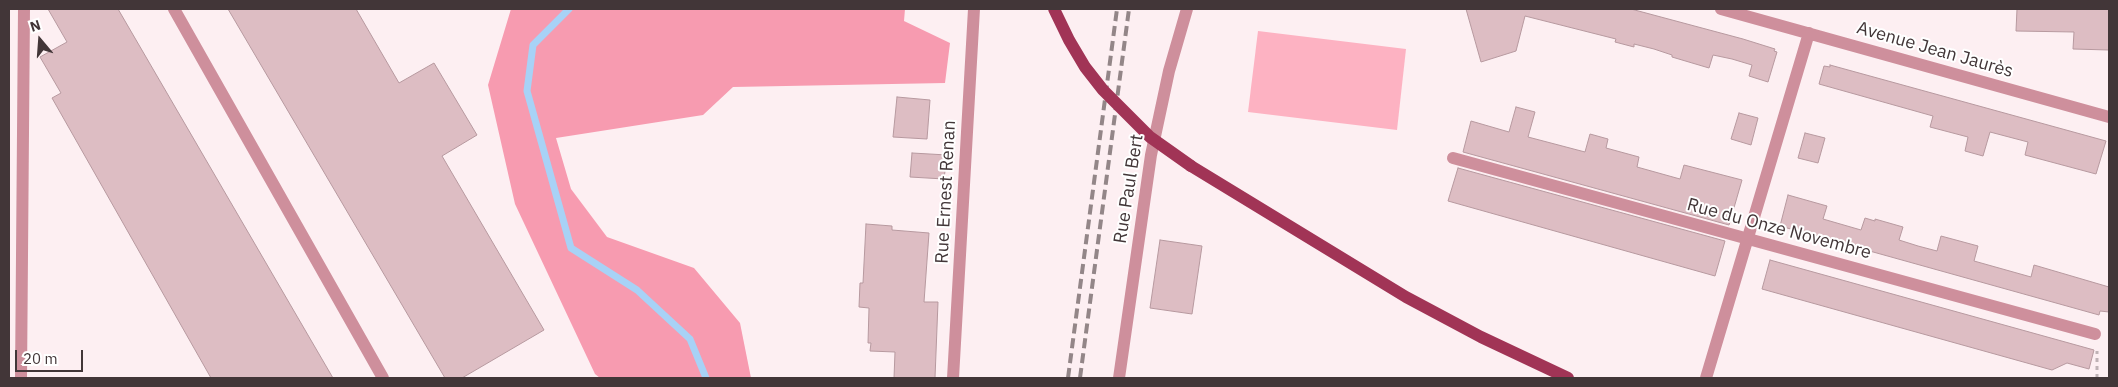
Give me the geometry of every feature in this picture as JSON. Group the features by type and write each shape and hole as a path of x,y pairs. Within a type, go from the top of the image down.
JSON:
{"main road":[{"path":"1054,9 1085,67 1103,90 1150,137 1191,166 1406,297 1481,337 1568,378"}],"street":[{"path":"21,378 24,9"},
{"path":"174,9 383,378"},
{"name":"Rue Ernest Renan","path":"952,378 974,9"},
{"name":"Rue Paul Bert","path":"1119,378 1150,155 1169,71 1187,9"},
{"name":"Avenue Jean Jaurès","path":"1722,9 2109,117"},
{"path":"1706,378 1809,33"},
{"name":"Rue du Onze Novembre","path":"1453,158 2094,334"}],"path":[{"path":"2094,334 2097,348 2097,378"}],"shaded area":[{"path":"511,9 905,9 904,21 950,43 945,83 733,87 703,115 556,138 571,189 607,237 694,268 740,323 751,378 600,378 595,374 515,204 488,85"},
{"path":"1258,31 1406,49 1397,130 1248,112"}],"building":[{"path":"48,9 118,9 333,378 211,378 52,98 61,93 40,57 67,42"},
{"path":"228,9 356,9 399,83 434,63 477,135 442,156 544,330 462,378 445,378"},
{"path":"1466,9 1631,9 1743,39 1775,49 1774,51 1777,52 1768,82 1749,76 1752,65 1732,59 1713,55 1709,68 1672,57 1672,55 1654,49 1634,44 1634,47 1615,42 1616,39 1525,16 1516,51 1481,62"},
{"path":"2017,9 2109,9 2109,50 2073,49 2074,32 2016,31"},
{"path":"1830,65 2106,141 2096,174 2025,155 2028,142 1990,132 1983,156 1965,151 1968,137 1930,127 1933,116 1819,84 1824,66 1830,67"},
{"path":"897,97 930,100 927,139 893,137"},
{"path":"1516,107 1535,112 1528,137 1585,152 1590,134 1608,139 1606,148 1639,157 1637,167 1680,179 1684,165 1742,180 1729,225 1463,152 1471,121 1509,132"},
{"path":"1739,113 1758,118 1751,145 1731,139"},
{"path":"1805,133 1825,138 1818,163 1798,158"},
{"path":"912,153 947,155 944,179 910,177"},
{"path":"1458,168 1725,241 1715,276 1448,201"},
{"path":"1788,195 1827,206 1823,219 1861,230 1865,218 1875,221 1875,219 1903,227 1899,240 1918,246 1937,251 1941,236 1978,246 1974,261 2031,277 2034,265 2109,287 2109,312 2100,311 2099,315 1780,226"},
{"path":"866,224 892,226 892,230 929,233 924,302 938,302 935,378 894,378 895,352 870,351 871,343 868,343 869,308 859,307 860,283 863,283"},
{"path":"1160,240 1202,246 1192,314 1150,308"},
{"path":"1770,260 2094,350 2089,369 2067,363 2052,370 1762,289"}],"waterway":[{"path":"569,9 533,45 527,91 571,248 637,290 690,339 706,378"}],"railway":[{"path":"1068,378 1117,9"},
{"path":"1080,378 1129,9"}]}
